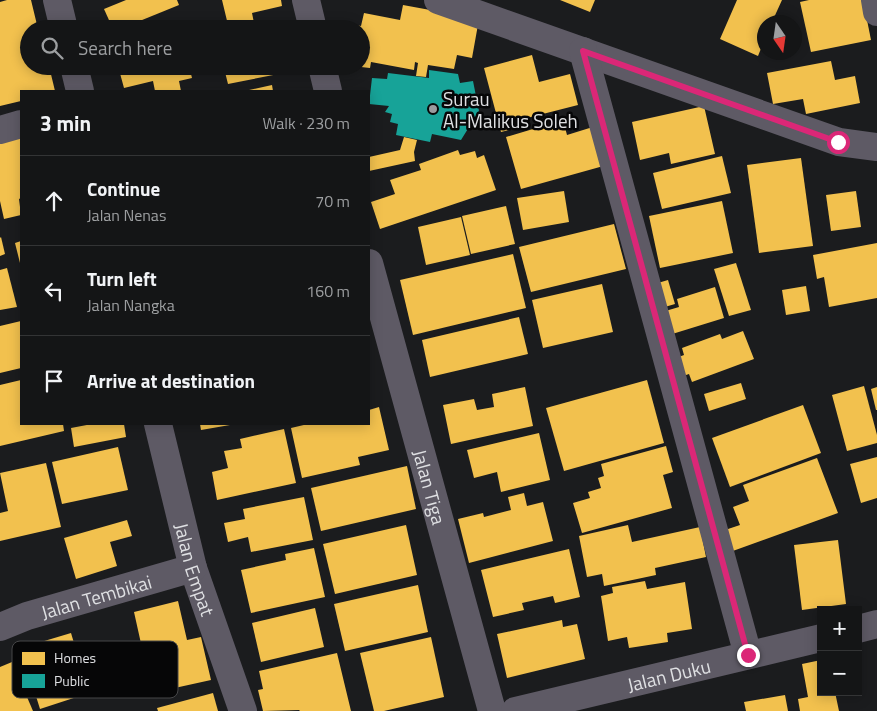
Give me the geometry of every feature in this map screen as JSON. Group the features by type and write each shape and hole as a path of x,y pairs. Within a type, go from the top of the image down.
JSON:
{"street":[{"path":"57,0 62,20"},
{"path":"306,0 311,20"},
{"path":"438,0 838,142 877,147"},
{"path":"875,0 877,12"},
{"path":"583,51 748,655"},
{"path":"76,75 80,90"},
{"path":"324,75 328,90"},
{"path":"0,130 20,124"},
{"name":"Jalan Tiga","path":"370,267 492,711"},
{"name":"Jalan Empat","path":"158,425 192,568 243,711"},
{"name":"Jalan Tembikai","path":"0,627 28,616 192,568"},
{"path":"862,628 877,624"},
{"name":"Jalan Duku","path":"515,711 817,639"}],"building: Homes":[{"path":"7,0 31,0 36,20 20,20 20,75 51,75 55,90 20,90 20,101 0,106 0,2"},
{"path":"126,0 177,0 179,5 142,20 109,20 104,9"},
{"path":"222,0 281,0 282,6 252,13 253,20 227,20"},
{"path":"560,0 595,0 590,12"},
{"path":"737,0 782,0 775,15 757,15 757,56 720,39"},
{"path":"809,0 863,0 871,40 811,52 800,2"},
{"path":"403,5 479,19 472,58 457,55 454,69 428,65 426,77 416,76 418,63 415,62 414,70 371,62 370,68 370,20 362,20 364,13 400,20"},
{"path":"532,55 539,82 570,74 578,105 527,118 529,125 501,132 484,68"},
{"path":"831,61 835,80 855,76 860,103 806,114 803,99 773,104 767,73"},
{"path":"120,75 191,75 192,78 179,81 181,90 155,90 153,81 124,88"},
{"path":"226,75 274,75 228,84"},
{"path":"272,85 273,90 249,90"},
{"path":"704,106 715,154 671,164 669,153 640,160 632,122"},
{"path":"563,120 567,135 596,126 607,165 521,189 506,137"},
{"path":"20,134 20,215 4,219 0,201 0,140"},
{"path":"404,137 417,140 414,152 415,161 370,171 370,157 400,150"},
{"path":"458,150 460,155 475,151 477,158 484,155 496,190 380,229 371,202 395,194 390,180 421,170 419,164"},
{"path":"722,156 731,193 662,209 653,173"},
{"path":"801,158 813,246 759,253 747,165"},
{"path":"564,191 569,222 523,230 517,198"},
{"path":"856,191 861,227 831,231 826,195"},
{"path":"722,201 733,253 660,268 649,216"},
{"path":"506,206 515,244 471,254 462,216"},
{"path":"461,217 470,255 426,265 418,227"},
{"path":"614,224 626,269 531,292 519,247"},
{"path":"0,238 5,254 0,256"},
{"path":"20,241 20,263 15,243"},
{"path":"877,243 877,298 829,307 824,277 817,279 813,255"},
{"path":"513,254 526,308 413,335 400,280"},
{"path":"736,263 751,310 729,316 714,269"},
{"path":"7,268 17,307 0,310 0,270"},
{"path":"668,280 675,304 658,309 651,285"},
{"path":"602,284 613,332 543,348 532,300"},
{"path":"806,286 810,311 786,315 782,290"},
{"path":"715,287 724,318 669,335 662,312 679,307 677,299"},
{"path":"519,317 528,354 430,377 422,340"},
{"path":"20,321 20,368 0,373 0,326"},
{"path":"743,331 754,359 692,382 689,374 683,376 676,358 684,355 682,348 720,334 722,339"},
{"path":"20,380 20,425 63,425 64,431 0,446 0,385"},
{"path":"647,380 664,443 564,471 546,408"},
{"path":"741,383 746,399 709,411 704,394"},
{"path":"864,386 877,435 877,443 847,451 832,395"},
{"path":"525,387 533,426 451,444 443,405 474,399 477,410 494,407 492,394"},
{"path":"877,387 877,410 876,410 871,389"},
{"path":"803,405 821,453 730,487 712,438"},
{"path":"379,407 389,450 358,457 360,465 302,478 291,428 304,425 370,425 370,410"},
{"path":"87,425 124,425 126,437 74,447 71,428"},
{"path":"200,425 230,425 201,430"},
{"path":"284,429 296,483 217,500 212,472 228,468 224,451 242,448 240,439"},
{"path":"539,433 550,480 501,492 497,472 474,478 467,450"},
{"path":"666,446 673,472 663,475 672,508 582,533 573,503 590,498 588,492 601,488 598,478 604,476 601,464"},
{"path":"118,447 128,490 62,504 52,462"},
{"path":"877,457 877,498 861,503 850,464"},
{"path":"817,458 838,513 730,552 722,531 740,525 733,507 749,501 743,485"},
{"path":"46,463 61,527 0,541 0,513 8,511 0,473"},
{"path":"407,466 416,509 321,531 311,488"},
{"path":"524,493 527,506 543,502 553,541 469,563 458,519 483,513 484,517 511,510 508,497"},
{"path":"304,497 313,540 251,552 248,537 228,542 224,523 245,519 243,509"},
{"path":"127,520 132,536 110,542 117,566 76,579 64,538"},
{"path":"406,525 417,575 335,594 323,544"},
{"path":"628,525 632,542 700,527 706,557 655,568 656,575 604,586 602,574 587,577 579,536"},
{"path":"838,540 846,604 817,606 817,608 802,610 794,545"},
{"path":"314,548 325,597 251,613 241,570 286,560 285,554"},
{"path":"569,549 580,597 555,603 553,596 522,603 524,610 493,617 481,570"},
{"path":"645,581 647,589 685,582 692,629 667,633 668,642 629,648 627,637 608,641 601,596 613,593 612,587"},
{"path":"418,585 428,632 345,651 334,604"},
{"path":"178,601 187,640 201,637 211,680 178,687 178,641 140,641 134,612"},
{"path":"315,608 324,647 261,662 252,623"},
{"path":"562,620 563,627 577,624 585,659 507,678 497,634"},
{"path":"71,633 73,641 44,641"},
{"path":"431,637 444,697 384,711 374,711 360,653"},
{"path":"337,653 351,711 263,711 258,690 263,689 259,671"},
{"path":"817,661 817,696 836,696 839,711 800,711 798,699 808,697 802,664"},
{"path":"12,662 12,698 27,698 33,711 0,711 0,667"},
{"path":"213,693 218,711 158,711 157,708"},
{"path":"785,695 788,711 746,711 744,702"},
{"path":"37,698 74,698 40,709"}],"building: Public":[{"name":"Surau Al-Malikus Soleh","path":"429,70 458,74 460,83 473,81 479,111 461,140 432,134 430,142 396,135 398,124 390,122 392,114 385,112 389,106 370,104 372,78 387,79 388,73 429,78"}],"place":[{"name":"Surau Al-Malikus Soleh","path":"433,109"}],"route":[{"path":"748,655 583,51 838,142"}]}
